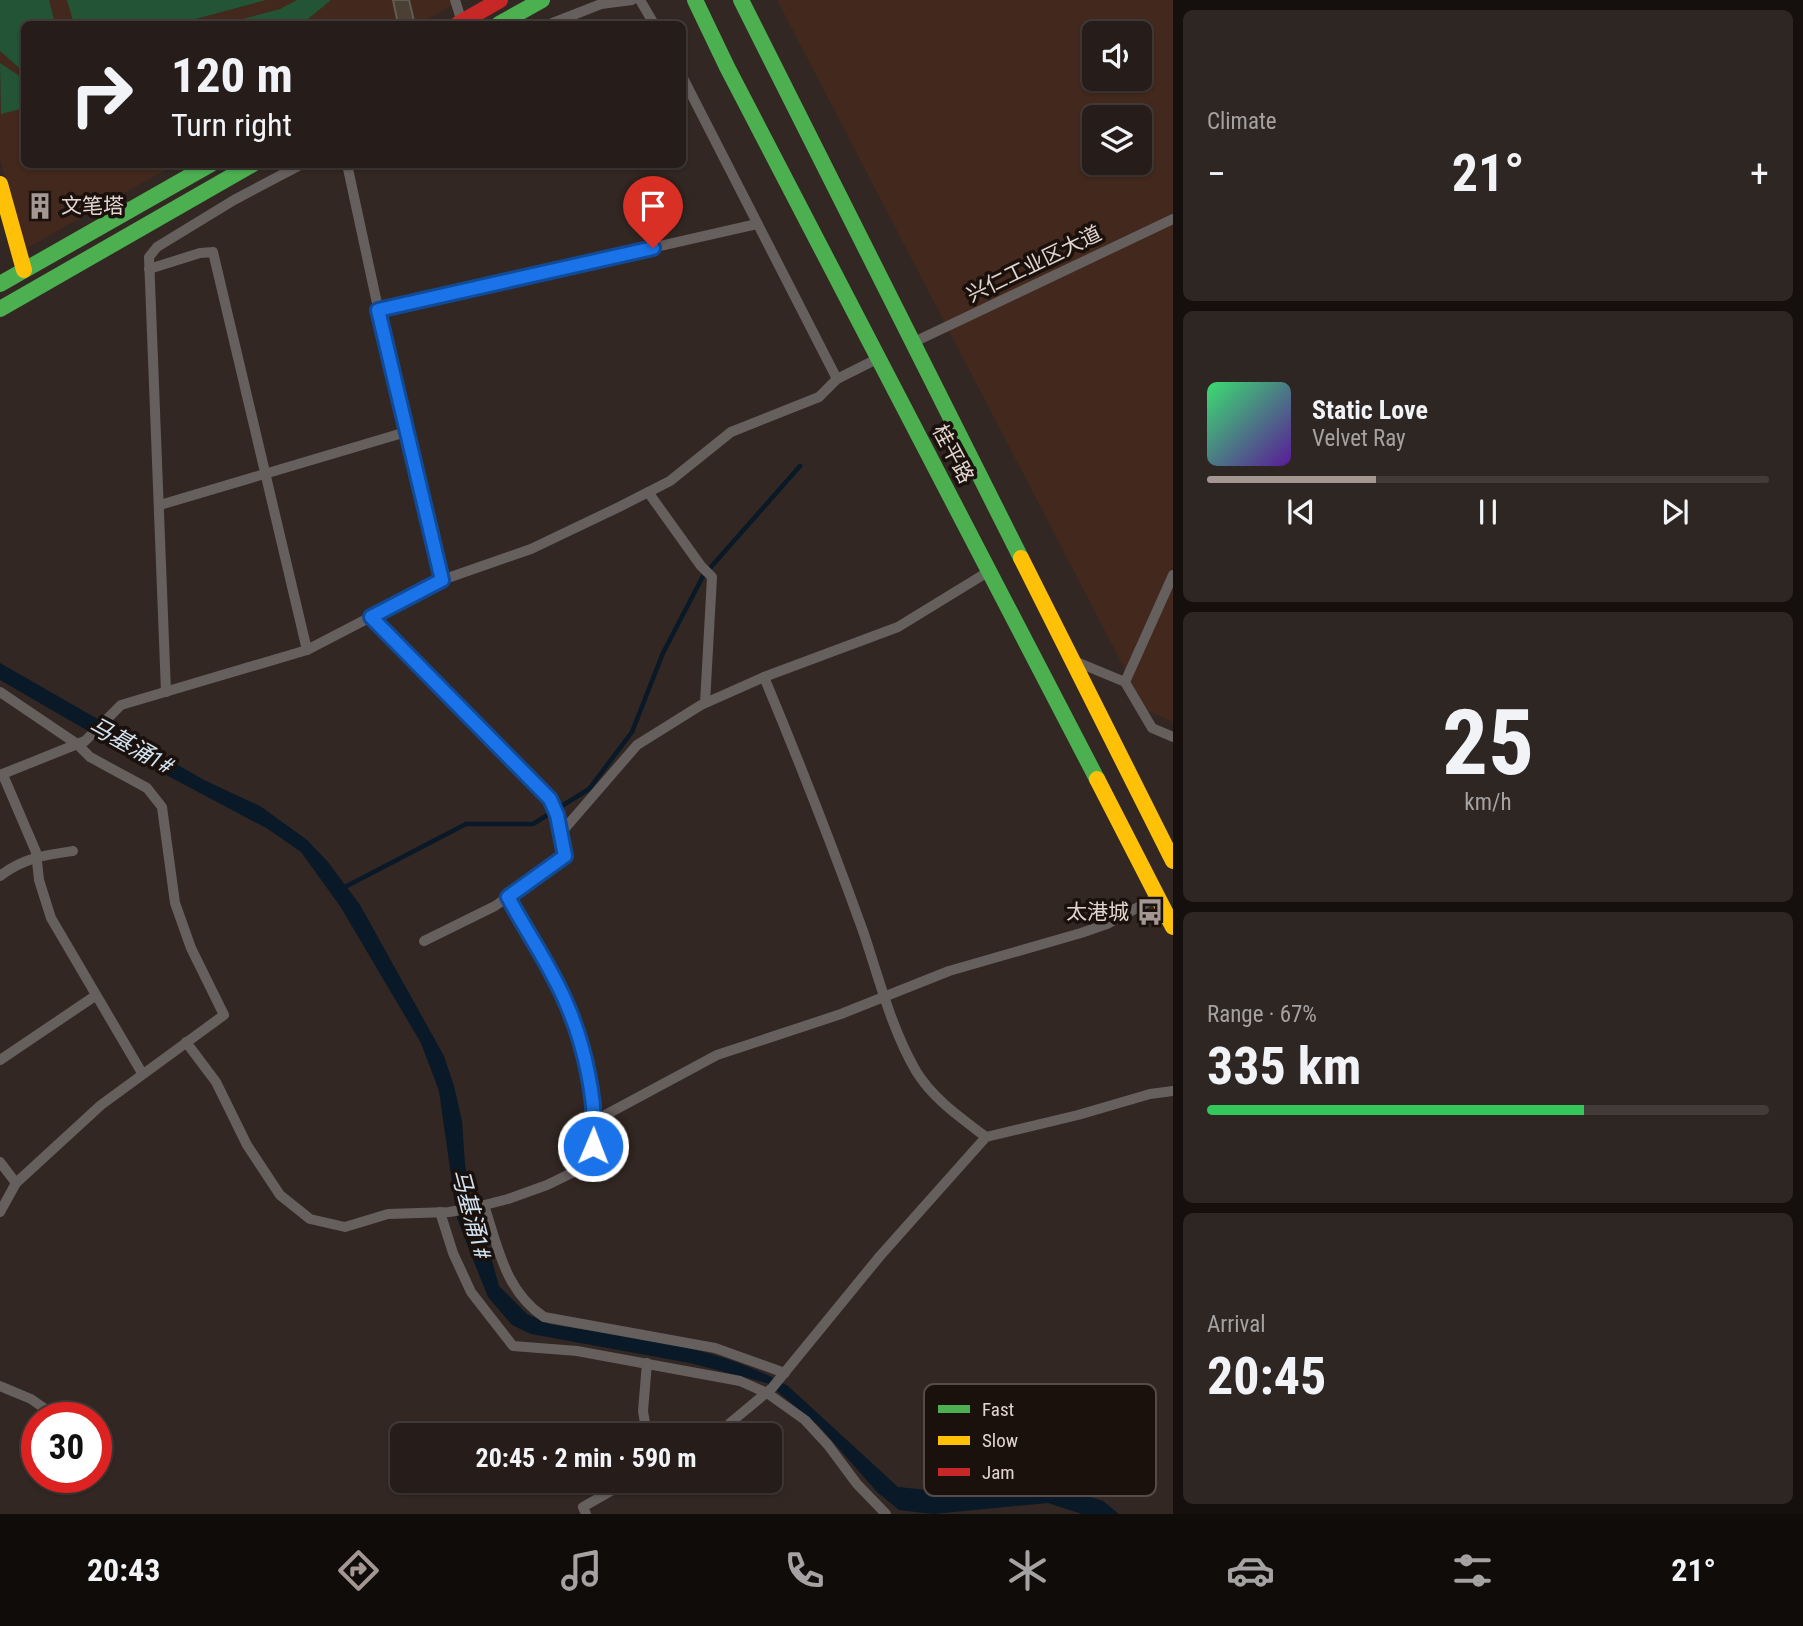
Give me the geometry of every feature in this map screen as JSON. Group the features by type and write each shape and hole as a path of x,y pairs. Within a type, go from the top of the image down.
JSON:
{"main road":[{"path":"463,21 500,0"},
{"path":"504,21 542,0"},
{"name":"桂平路","path":"695,0 727,67 991,570 1173,927"},
{"name":"桂平路","path":"742,2 1173,862"},
{"path":"0,284 204,168"},
{"path":"0,309 246,168"},
{"path":"0,184 24,270"}],"street":[{"path":"455,0 460,21"},
{"path":"558,21 601,4 632,0"},
{"path":"640,0 652,21"},
{"path":"686,84 837,379"},
{"path":"166,692 149,257 157,247 295,168"},
{"path":"348,168 378,310 442,580"},
{"path":"206,192 216,211"},
{"name":"兴仁工业区大道","path":"912,344 1173,219"},
{"path":"378,310 757,224"},
{"path":"149,269 200,253 213,252 307,650"},
{"path":"142,1073 51,918 39,880 36,856 1,775 81,742 121,705 307,650 442,580 531,549 670,481 731,432 819,397 837,379 879,358"},
{"path":"160,505 406,432"},
{"path":"648,492 701,566 712,577 705,703"},
{"path":"560,834 637,745 705,703 764,677 898,628 991,570"},
{"path":"1125,681 1173,575"},
{"path":"371,617 550,799 557,815 565,856 508,897 424,941"},
{"path":"1071,659 1125,681 1152,728 1173,737"},
{"path":"764,677 814,796 864,934 883,997 917,1072 947,1108 986,1138"},
{"path":"0,692 81,742 90,757 147,788 162,807 175,903 191,948 223,1015 101,1105 16,1184 0,1212"},
{"path":"0,876 13,865 36,856 73,851"},
{"path":"186,1042 216,1082 247,1145 279,1195 310,1219 345,1227 388,1214 472,1208 547,1185 584,1167 593,1146 596,1120 577,1033 567,1003 508,897"},
{"path":"596,1120 717,1055 949,971 1107,924 1157,897"},
{"path":"0,1060 96,996"},
{"path":"730,1423 769,1391 880,1256 986,1138 1167,1090 1173,1091"},
{"path":"0,1162 16,1184"},
{"path":"484,1205 508,1278 528,1306 544,1317 715,1348 783,1375"},
{"path":"445,1212 453,1253 471,1292 513,1346 577,1351 647,1363 740,1381 769,1391 805,1420 857,1484 886,1514"},
{"path":"645,1423 643,1411 647,1363"},
{"path":"0,1387 35,1402"},
{"path":"586,1514 583,1507 606,1493"}],"shaded area":[{"path":"0,0 462,0 424,21 21,21 21,168 169,168 24,250 0,160"},
{"path":"777,0 1173,0 1173,722 1146,710"}],"green space":[{"path":"0,0 49,0 54,21 21,21 21,69 0,51"},
{"path":"67,0 266,0 188,21 73,21"},
{"path":"297,0 331,0 306,21 235,21 280,9"},
{"path":"0,63 21,77 21,109 1,114"}],"water":[{"name":"马基涌1#","path":"0,663 204,780 260,806 307,840 328,862 360,905 444,1056 462,1121 465,1164 474,1218 491,1257 499,1286 527,1314 549,1324 672,1344 761,1372 788,1386 898,1487 924,1490 924,1496 1087,1496 1103,1501 1119,1514 1082,1514 1048,1503 933,1514 899,1510 877,1492 819,1426 767,1383 690,1363 531,1334 512,1325 488,1297 457,1218 439,1091 421,1043 340,906 301,852 268,829 138,760 0,680"}],"building":[{"path":"393,0 409,0 414,21 397,21"},
{"name":"文笔塔","path":"44,198 48,210 37,214 33,202"}],"waterway":[{"path":"341,889 466,824 533,824 589,789 632,732 663,653 703,576 800,466"}],"traffic: fast":[{"path":"504,21 542,0"},
{"path":"695,0 727,67 1097,779"},
{"path":"741,0 1021,558"},
{"path":"0,284 204,168"},
{"path":"0,309 246,168"}],"traffic: slow":[{"path":"0,184 24,270"},
{"path":"1021,558 1173,861"},
{"path":"1097,779 1173,927"}],"traffic: jam":[{"path":"463,21 500,0"}],"place":[{"name":"文笔塔","path":"40,206"},
{"name":"太港城","path":"1150,912"}],"route":[{"path":"593,1146 596,1120 577,1033 567,1003 508,897 565,856 557,815 550,799 371,617 442,580 378,310 653,248"}]}
